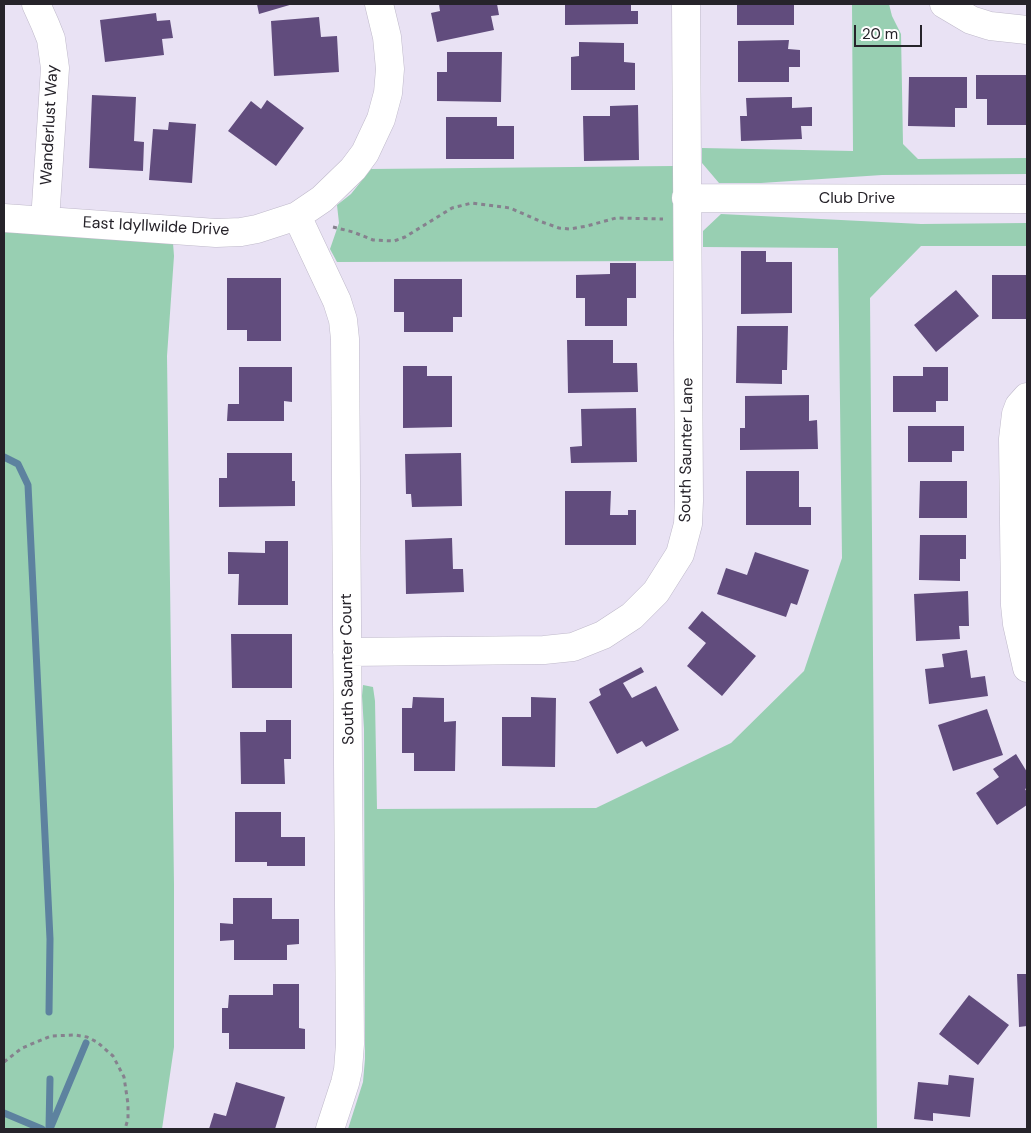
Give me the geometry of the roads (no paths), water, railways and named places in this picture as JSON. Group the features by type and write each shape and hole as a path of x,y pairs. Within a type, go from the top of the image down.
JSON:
{"street":[{"name":"Wanderlust Way","path":"36,4 51,39 55,68 45,220"},
{"name":"East Idyllwilde Drive","path":"4,218 216,233 242,232 257,229 297,216 322,199 353,168 365,153 381,119 388,93 390,69 388,37 379,4"},
{"name":"South Saunter Lane","path":"347,652 544,650 566,648 589,642 619,626 632,616 656,592 680,554 685,539 689,513 686,4"},
{"path":"944,4 971,20 990,26 1027,30"},
{"name":"Club Drive","path":"686,198 1027,199"},
{"name":"South Saunter Court","path":"297,216 338,301 344,329 349,1057 345,1083 330,1129"},
{"path":"1021,393 1013,439 1015,604 1017,624 1027,668"}],"waterway":[{"path":"4,457 18,464 28,485 50,939 49,1012"},
{"path":"50,1129 86,1043"},
{"path":"49,1128 50,1079"},
{"path":"4,1113 42,1129"}]}
